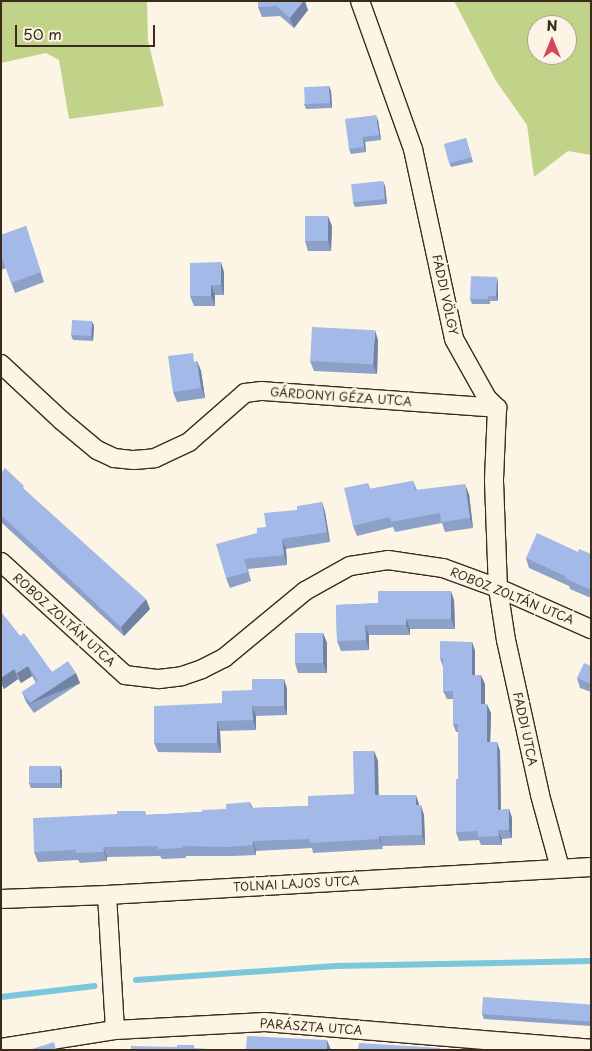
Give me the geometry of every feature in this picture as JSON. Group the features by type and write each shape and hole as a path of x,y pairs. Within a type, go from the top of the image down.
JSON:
{"street":[{"name":"FADDI VÖLGY","path":"360,1 413,149 454,339 487,398 497,408"},
{"name":"GÁRDONYI GÉZA UTCA","path":"1,364 61,420 97,450 114,458 134,460 155,458 183,445 217,420 245,394 262,391 497,408"},
{"path":"497,408 494,481 498,588"},
{"name":"ROBOZ ZOLTÁN UTCA","path":"1,562 125,676 159,678 182,676 224,658 305,591 350,566 388,560 443,568 498,588 591,629"},
{"name":"FADDI UTCA","path":"498,588 506,640 540,795 560,868"},
{"name":"TOLNAI LAJOS UTCA","path":"1,899 106,895 591,867"},
{"path":"106,895 115,1030"},
{"name":"PARÁSZTA UTCA","path":"1,1048 115,1030 265,1022 591,1049"}],"green space":[{"path":"1,1 147,1 148,41 164,106 69,119 59,60 46,53 1,63"},
{"path":"454,1 591,1 591,155 568,151 534,177 527,125 496,81"}],"building":[{"path":"258,1 303,1 290,18 276,6 258,7"},
{"path":"329,86 330,103 305,104 304,87"},
{"path":"376,115 379,135 363,137 364,147 349,149 345,119"},
{"path":"466,138 471,157 449,163 444,144"},
{"path":"383,181 385,199 353,202 351,184"},
{"path":"305,216 328,216 328,241 305,241"},
{"path":"26,226 41,272 11,283 1,259 1,235"},
{"path":"221,262 221,285 211,285 211,296 190,296 190,263"},
{"path":"471,276 497,277 496,296 488,296 488,299 470,299"},
{"path":"72,320 92,321 91,336 71,335"},
{"path":"312,327 375,330 373,364 310,361"},
{"path":"193,353 194,362 197,361 201,388 173,392 168,356"},
{"path":"5,468 24,486 23,488 146,599 121,627 1,515 1,473"},
{"path":"413,481 415,490 465,484 470,518 441,522 440,513 391,522 390,517 353,526 344,488 368,483 369,489"},
{"path":"322,502 327,532 282,539 284,555 244,559 248,572 226,578 216,544 257,533 257,528 266,527 264,513 297,510 297,506"},
{"path":"537,533 578,552 579,549 591,554 591,590 526,558"},
{"path":"378,591 451,591 451,619 406,619 406,625 365,625 366,640 337,641 336,605 378,603"},
{"path":"1,612 20,636 24,633 52,672 68,661 76,673 30,703 22,692 38,681 28,666 17,673 14,669 1,678"},
{"path":"295,633 323,633 323,663 295,663"},
{"path":"440,641 472,642 472,675 481,675 481,704 487,704 487,742 497,742 498,810 509,809 509,830 498,830 499,836 478,837 478,831 456,832 458,724 453,724 453,691 443,691 443,658 440,658"},
{"path":"584,663 591,666 591,684 577,678"},
{"path":"252,679 284,679 284,706 252,706 253,720 217,721 217,743 154,743 154,706 222,703 222,691 252,690"},
{"path":"353,751 374,751 375,795 416,795 416,805 421,805 422,835 379,836 379,839 310,843 310,839 253,841 253,845 228,847 182,846 183,848 158,849 158,846 103,847 104,852 76,853 76,850 34,852 33,818 117,814 117,811 145,811 145,815 202,812 202,810 226,809 226,804 250,802 251,808 308,806 308,796 354,794"},
{"path":"29,766 60,766 60,783 29,783"},
{"path":"483,997 591,1005 590,1021 482,1014"},
{"path":"247,1036 327,1040 327,1050 246,1050"},
{"path":"54,1042 56,1050 29,1050"},
{"path":"359,1043 440,1048 440,1050 358,1050"},
{"path":"177,1045 194,1045 194,1048 210,1049 123,1050 131,1049 131,1046 177,1047"}],"waterway":[{"path":"136,980 335,966 591,961"},
{"path":"1,997 94,986"}]}
